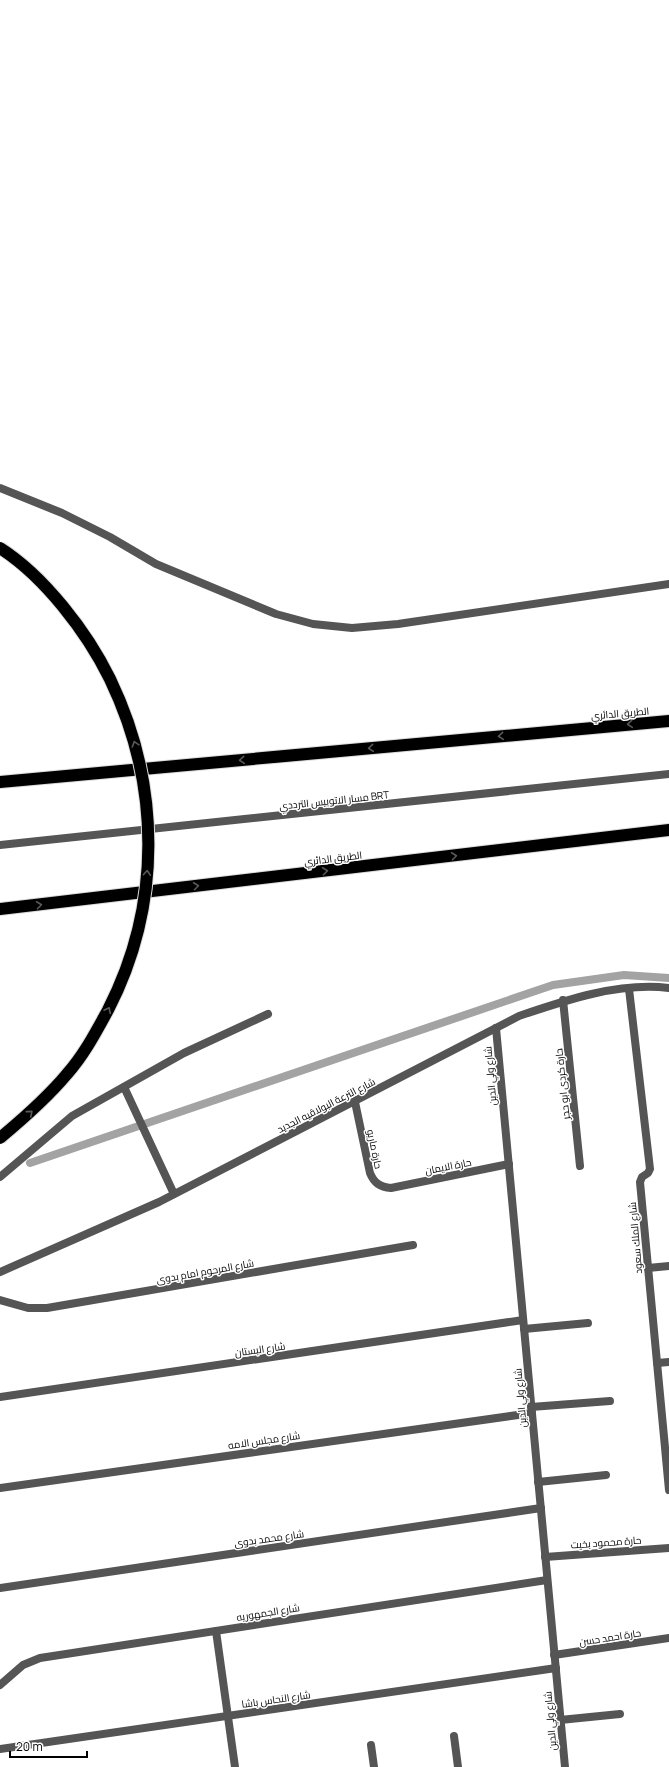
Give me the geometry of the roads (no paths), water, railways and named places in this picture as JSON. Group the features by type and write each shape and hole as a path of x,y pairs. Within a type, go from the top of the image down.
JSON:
{"highway":[{"path":"0,548 41,583 74,620 101,660 122,704 138,750 147,798 149,847 146,896 135,944 119,990 96,1033 68,1073 35,1109 0,1138"},
{"name":"الطريق الدائري","path":"0,782 669,721"},
{"name":"الطريق الدائري","path":"0,909 669,830"}],"street":[{"path":"0,488 62,513 110,537 156,564 276,614 313,624 352,628 398,624 669,584"},
{"name":"مسار الاتوبيس الترددي BRT","path":"0,845 669,774"},
{"name":"شارع الترعة البولاقيه الجديد","path":"0,1272 174,1194 355,1102 519,1016 563,1000 591,994 629,989 669,988"},
{"name":"شارع الملك سعود","path":"629,989 650,1169 648,1173 640,1180 657,1363 668,1460 669,1490"},
{"name":"حارة كردى ابو حجر","path":"563,1000 580,1166"},
{"path":"0,1176 72,1116 184,1054 268,1014"},
{"name":"شارع ولي الدين","path":"496,1028 565,1767"},
{"path":"124,1087 174,1194"},
{"name":"حارة ماريو","path":"355,1102 370,1173 378,1184 391,1188"},
{"name":"حارة الايمان","path":"391,1188 509,1164"},
{"name":"شارع المرحوم امام بدوى","path":"0,1300 28,1308 47,1308 413,1245"},
{"path":"648,1268 669,1266"},
{"name":"شارع البستان","path":"0,1397 523,1320"},
{"path":"524,1329 588,1323"},
{"path":"657,1363 669,1362"},
{"name":"شارع مجلس الامه","path":"0,1488 532,1410 610,1401"},
{"path":"538,1482 606,1475"},
{"name":"شارع محمد بدوى","path":"0,1588 541,1508"},
{"name":"حارة محمود بخيت","path":"545,1557 669,1548"},
{"name":"شارع الجمهوريه","path":"0,1685 23,1665 40,1658 547,1580"},
{"path":"216,1630 235,1767"},
{"name":"حارة احمد حسن","path":"554,1655 669,1638"},
{"name":"شارع النحاس باشا","path":"0,1749 556,1668"},
{"path":"560,1720 620,1714"},
{"path":"454,1736 458,1767"},
{"path":"371,1745 374,1767"}],"waterway":[{"path":"30,1163 553,985 624,975 669,978"}]}
